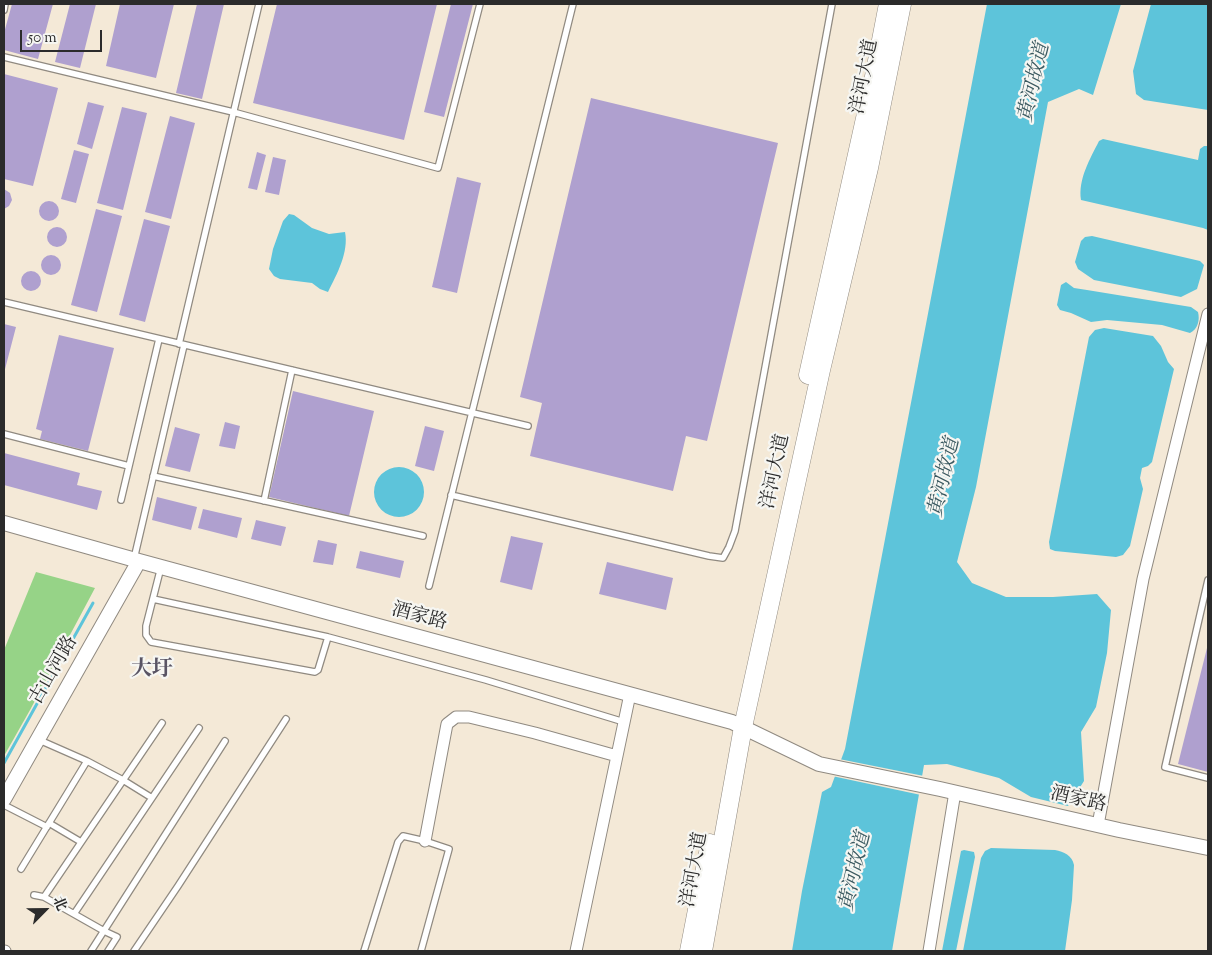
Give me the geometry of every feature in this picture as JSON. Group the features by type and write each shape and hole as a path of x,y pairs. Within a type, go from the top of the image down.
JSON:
{"main road":[{"name":"洋河大道","path":"689,951 738,725 818,328 872,87 888,4"},
{"name":"洋河大道","path":"703,951 738,725 869,168 902,4"}],"street":[{"path":"1098,825 1143,579 1208,314"},
{"name":"酒家路","path":"4,523 738,725 819,764 1208,848"},
{"name":"古山河路","path":"4,799 136,560"},
{"path":"576,951 630,694"},
{"path":"425,841 448,724 456,717 469,717 617,756"},
{"path":"930,951 954,792"}],"lane":[{"path":"4,10 5,4"},
{"path":"136,560 233,112 259,4"},
{"path":"4,57 233,112 438,168 480,4"},
{"path":"429,586 573,4"},
{"path":"451,495 723,558 735,531 832,4"},
{"path":"4,302 528,426"},
{"path":"121,500 159,339"},
{"path":"264,501 292,370"},
{"path":"4,434 129,466"},
{"path":"153,476 423,536"},
{"path":"161,567 146,626 146,636 151,642 315,672 318,670 328,637"},
{"path":"1208,580 1164,767 1208,778"},
{"path":"153,599 328,637 486,680 624,722"},
{"path":"134,951 286,719"},
{"path":"44,897 162,723"},
{"path":"74,914 199,728"},
{"path":"37,739 87,760 152,798"},
{"path":"91,951 224,741"},
{"path":"21,868 87,760"},
{"path":"4,805 81,842"},
{"path":"364,951 398,842 403,836 449,849 420,951"},
{"path":"34,895 44,897 117,937 108,951"}],"green space":[{"path":"36,572 95,588 4,756 4,650"}],"water":[{"name":"黄河故道","path":"987,4 1121,4 1093,95 1079,89 1048,102 976,487 957,562 972,583 1006,597 1053,597 1097,594 1111,610 1107,653 1096,707 1081,732 1084,781 1068,806 1031,797 999,778 947,764 924,765 892,951 792,951 822,792 831,787 845,749"},
{"path":"1151,4 1208,4 1208,110 1144,100 1136,94 1133,71"},
{"path":"1103,139 1198,160 1200,149 1208,146 1208,230 1081,200 1083,177 1099,141"},
{"path":"289,214 294,215 312,228 329,234 345,232 344,255 328,292 312,283 280,279 274,276 269,269 273,249 283,221"},
{"path":"1092,236 1200,261 1204,265 1197,289 1181,297 1094,280 1078,269 1075,262 1081,241 1085,237"},
{"path":"1066,282 1074,288 1191,307 1198,312 1198,324 1190,333 1162,325 1107,320 1091,322 1060,310 1057,305 1061,285"},
{"path":"1104,328 1153,336 1174,369 1152,462 1142,468 1140,478 1143,489 1130,546 1123,555 1116,557 1055,551 1050,549 1049,542 1089,337 1095,330"},
{"path":"399,467 408,469 419,478 424,492 422,501 413,512 399,517 390,515 379,506 374,492 376,483 385,472"},
{"path":"991,848 1055,850 1069,856 1074,865 1072,900 1065,951 963,951 981,858 985,851"},
{"path":"961,851 974,852 975,857 956,951 942,951"}],"pier":[{"path":"839,759 924,776 921,795 832,776"}],"building":[{"path":"12,4 53,4 38,59 4,50 4,33"},
{"path":"70,4 96,4 80,68 55,62"},
{"path":"120,4 174,4 156,78 106,66"},
{"path":"197,4 224,4 202,99 176,93"},
{"path":"277,4 437,4 404,140 253,103"},
{"path":"451,4 473,4 444,117 424,112"},
{"path":"4,74 58,88 33,186 4,179"},
{"path":"591,98 778,143 707,441 686,436 673,491 530,456 542,403 520,397"},
{"path":"88,102 104,106 92,149 77,144"},
{"path":"122,107 147,113 123,210 97,203"},
{"path":"170,116 195,123 171,219 145,212"},
{"path":"74,150 89,154 76,203 61,199"},
{"path":"257,152 266,155 257,190 248,188"},
{"path":"273,157 286,160 279,195 265,192"},
{"path":"457,177 481,183 457,293 432,287"},
{"path":"4,189 10,193 12,200 9,206 4,209"},
{"path":"45,201 53,201 59,207 59,215 53,221 45,221 39,215 39,207"},
{"path":"96,209 122,216 97,312 71,305"},
{"path":"144,219 170,226 145,322 119,315"},
{"path":"53,227 61,227 67,233 67,241 61,247 53,247 47,241 47,233"},
{"path":"47,255 55,255 61,261 61,269 55,275 47,275 41,269 41,261"},
{"path":"27,271 35,271 41,277 41,285 35,291 27,291 21,285 21,277"},
{"path":"4,324 16,327 4,373"},
{"path":"59,335 114,348 88,451 40,439 42,431 36,429"},
{"path":"293,391 374,411 349,516 269,497"},
{"path":"225,422 240,426 235,449 219,446"},
{"path":"425,426 444,431 434,471 415,466"},
{"path":"175,427 200,434 190,472 165,466"},
{"path":"4,453 80,473 77,485 102,491 97,510 4,485"},
{"path":"157,497 197,507 191,530 152,520"},
{"path":"203,509 242,518 237,538 198,528"},
{"path":"256,520 286,527 281,546 251,539"},
{"path":"511,536 543,543 532,590 500,582"},
{"path":"318,540 337,544 333,565 313,562"},
{"path":"360,551 404,561 400,578 356,568"},
{"path":"607,562 673,578 666,610 599,594"},
{"path":"1208,644 1208,772 1178,764"}],"waterway":[{"path":"4,763 93,603"}],"district":[{"name":"大圩","path":"152,671"}]}
